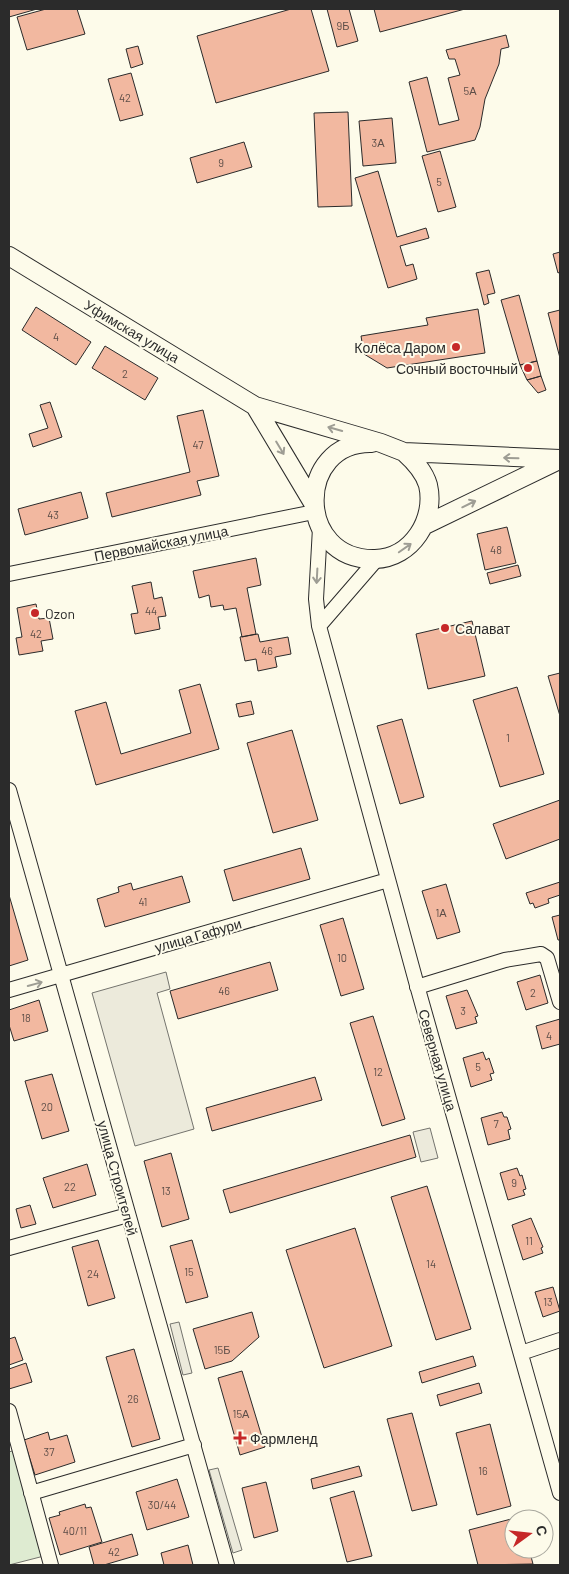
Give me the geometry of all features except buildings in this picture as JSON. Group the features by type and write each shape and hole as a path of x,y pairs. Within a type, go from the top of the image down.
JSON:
{"main road":[{"name":"Уфимская улица","path":"9,256 255,406"},
{"path":"255,406 381,443 404,452 560,459"},
{"path":"255,406 330,542 344,552 360,558 377,559 397,554 408,546 425,525 430,505 428,484 419,466 404,452"},
{"path":"316,515 315,486 322,470 333,457 347,447 364,442 381,443"},
{"path":"425,525 560,459"}],"street":[{"name":"Первомайская улица","path":"9,574 316,515"},
{"name":"Северная улица","path":"316,515 316,599 318,626 417,987 560,1493"},
{"path":"318,626 377,559"},
{"name":"улица Строителей","path":"9,790 227,1565"},
{"name":"улица Гафури","path":"9,990 388,880"},
{"path":"417,987 505,960 540,954 546,958 560,1002"},
{"path":"9,1248 128,1215"},
{"path":"521,1353 560,1340"},
{"path":"9,1410 13,1443 31,1493 47,1564"},
{"path":"31,1493 194,1445"}],"green space":[{"path":"15,1450 44,1556 9,1565 9,1452"}],"shaded area":[{"path":"166,972 170,989 157,993 194,1129 135,1146 92,993"},
{"path":"430,1128 438,1158 421,1162 413,1132"},
{"path":"179,1322 192,1373 183,1375 170,1324"},
{"path":"218,1468 242,1550 233,1553 209,1470"}],"place":[{"name":"Колёса Даром","path":"456,347"},
{"name":"Сочный восточный","path":"528,368"},
{"name":"Ozon","path":"35,613"},
{"name":"Салават","path":"445,628"},
{"name":"Фармленд","path":"240,1438"}]}
